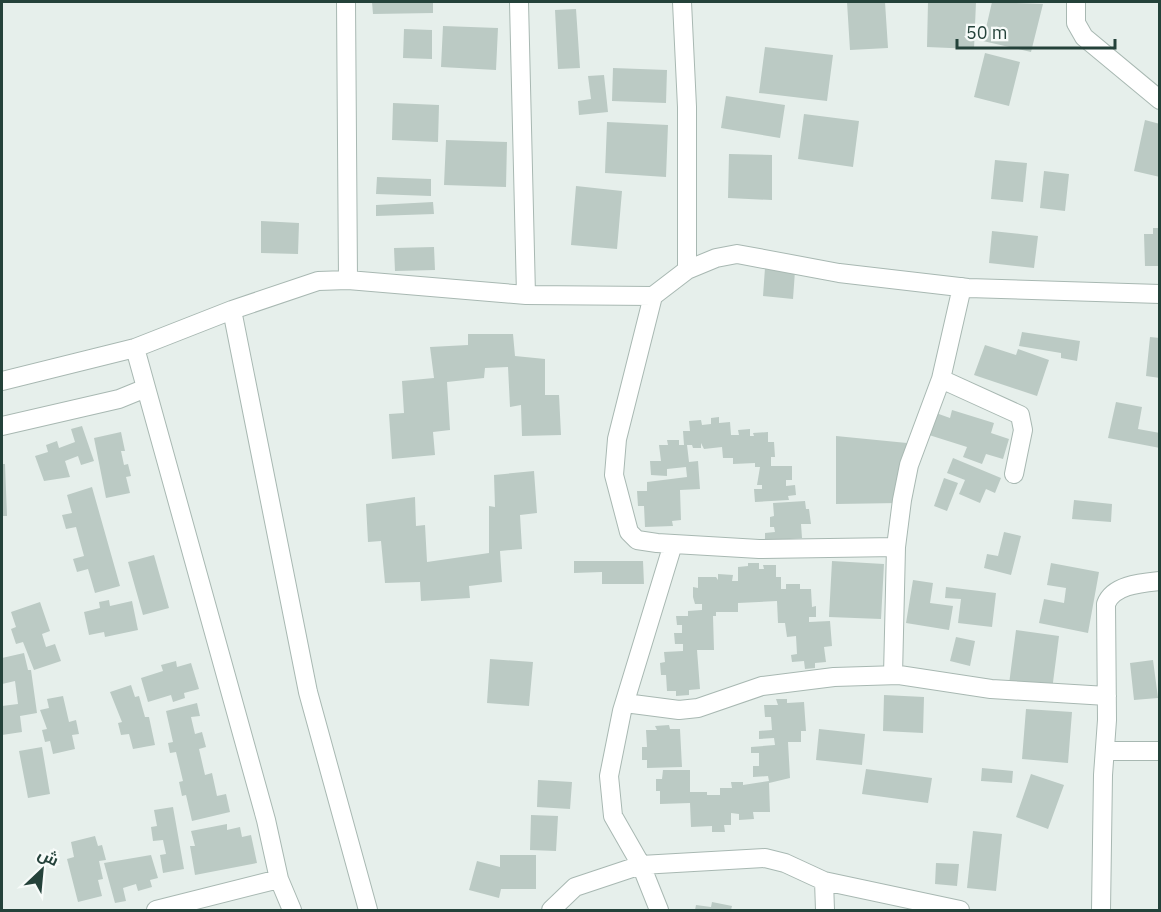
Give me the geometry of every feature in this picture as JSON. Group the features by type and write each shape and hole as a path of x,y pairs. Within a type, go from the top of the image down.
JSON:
{"street":[{"path":"346,2 348,280"},
{"path":"519,2 526,295"},
{"path":"682,2 687,107 687,270"},
{"path":"1076,2 1076,23 1084,36 1160,100"},
{"path":"2,381 135,348 232,310 318,281 348,280 526,295 653,296 687,270 716,258 737,254 839,273 962,287 1160,294"},
{"path":"893,675 896,547 909,465 941,378 962,287"},
{"path":"653,296 617,439 614,475 629,532 637,540 673,544 780,549 896,547"},
{"path":"232,310 308,692 368,910"},
{"path":"135,348 266,820 279,879 292,910"},
{"path":"941,378 1020,416 1023,430 1014,474"},
{"path":"2,426 119,399 146,388"},
{"path":"659,910 641,865 614,816 609,776 625,704 673,544"},
{"path":"1101,910 1107,696 1106,604 1110,596 1122,588 1160,581"},
{"path":"625,704 679,710 698,708 762,686 834,677 893,675 991,689 1107,696"},
{"path":"1105,751 1160,751"},
{"path":"551,910 575,888 641,865 765,858 785,863 824,881 960,910"},
{"path":"156,910 279,879"},
{"path":"824,881 825,910"}],"building":[{"path":"372,2 433,2 433,13 373,14"},
{"path":"847,2 885,2 888,48 850,50"},
{"path":"928,2 976,2 974,49 927,47"},
{"path":"992,2 1043,4 1031,52 983,41"},
{"path":"576,9 580,68 558,69 555,10"},
{"path":"443,26 498,28 496,70 441,67"},
{"path":"404,29 432,30 432,59 403,58"},
{"path":"765,47 833,55 827,101 759,93"},
{"path":"985,53 1020,62 1009,106 974,97"},
{"path":"613,68 667,70 666,103 612,101"},
{"path":"604,75 608,112 579,115 578,101 591,99 588,76"},
{"path":"726,96 785,105 780,138 721,128"},
{"path":"393,103 439,105 438,142 392,140"},
{"path":"804,114 859,121 853,167 798,159"},
{"path":"1145,120 1160,124 1160,177 1134,171"},
{"path":"607,122 668,125 666,177 605,173"},
{"path":"446,140 507,142 506,187 444,185"},
{"path":"729,154 772,155 772,200 728,198"},
{"path":"995,160 1027,163 1023,202 991,199"},
{"path":"1044,171 1069,174 1065,211 1040,208"},
{"path":"377,177 431,179 431,196 376,194"},
{"path":"576,186 622,191 617,249 571,245"},
{"path":"433,202 434,214 376,216 376,205"},
{"path":"261,221 299,223 298,254 261,253"},
{"path":"1153,228 1160,228 1160,266 1145,266 1144,234 1153,234"},
{"path":"992,231 1038,236 1034,268 989,263"},
{"path":"434,247 435,270 395,271 394,248"},
{"path":"765,268 795,271 793,299 763,296"},
{"path":"1022,332 1080,341 1077,361 1061,358 1061,353 1019,346"},
{"path":"468,334 513,334 515,356 545,359 545,395 559,395 561,435 522,436 521,405 510,407 508,367 485,368 484,378 447,382 450,430 433,432 435,455 392,459 389,414 404,413 402,381 434,378 430,347 468,345"},
{"path":"1150,337 1160,338 1160,378 1146,376"},
{"path":"985,345 1016,355 1018,349 1049,360 1037,396 974,375"},
{"path":"1116,402 1142,407 1138,429 1160,433 1160,448 1108,438"},
{"path":"952,410 994,423 991,433 1009,439 1003,459 986,454 982,464 963,457 967,447 929,435 936,413 950,418"},
{"path":"719,417 719,423 730,422 731,435 739,435 738,430 750,429 750,436 754,436 753,433 768,432 768,442 774,442 775,457 771,457 771,466 792,466 792,480 786,480 786,486 795,485 796,495 788,496 789,500 755,502 754,489 762,489 762,485 757,485 760,467 755,467 755,463 733,464 733,458 723,458 722,447 704,449 701,443 701,448 687,445 689,462 698,461 700,489 680,490 681,520 672,521 673,526 645,527 644,506 638,506 637,491 647,491 647,482 687,477 686,467 667,469 667,476 651,475 650,461 661,461 659,445 668,445 667,440 679,440 679,445 684,445 683,431 690,431 689,421 701,420 702,425 711,424 711,418"},
{"path":"82,426 94,461 81,465 78,456 65,461 70,477 44,481 35,456 48,452 46,445 57,441 59,448 75,442 71,429"},
{"path":"121,432 125,451 121,451 124,465 128,464 131,476 126,477 130,493 106,498 94,438"},
{"path":"836,436 907,443 899,503 836,504"},
{"path":"953,458 1001,478 995,493 986,489 980,503 959,494 965,480 947,473"},
{"path":"2,464 5,464 7,516 2,516"},
{"path":"534,471 537,513 520,515 522,549 500,551 502,582 469,586 470,598 421,601 420,582 385,583 381,541 368,542 366,504 415,497 416,526 425,525 427,562 489,553 489,506 495,507 494,475"},
{"path":"944,478 958,483 947,511 934,506"},
{"path":"92,487 120,586 95,593 88,569 77,572 73,559 84,556 76,527 66,529 62,515 72,513 67,495"},
{"path":"1074,500 1112,504 1111,522 1072,519"},
{"path":"805,501 806,509 809,509 811,524 801,524 802,538 765,541 765,533 775,532 774,527 770,527 770,517 774,516 773,503"},
{"path":"1004,532 1021,536 1011,575 984,568 987,554 998,556"},
{"path":"154,555 169,608 143,615 128,562"},
{"path":"574,561 643,561 644,584 602,584 602,572 574,573"},
{"path":"832,561 884,564 881,619 829,617"},
{"path":"748,563 759,563 759,569 764,569 763,565 776,565 776,577 781,577 781,589 786,589 786,584 800,584 800,589 811,589 812,607 816,606 816,617 809,617 809,622 830,621 832,646 824,647 826,662 815,663 815,668 805,669 804,661 792,662 791,655 797,654 796,636 787,637 785,623 778,623 777,601 738,603 738,612 716,612 716,616 713,616 714,650 697,650 700,689 689,690 689,695 676,696 676,691 667,691 666,675 661,675 660,663 665,662 664,652 683,651 683,644 675,644 674,633 682,633 682,625 677,625 676,616 688,616 688,611 702,610 702,604 695,604 693,597 693,587 698,588 698,577 716,577 718,580 718,574 733,575 732,581 738,581 738,567 748,566"},
{"path":"1051,563 1099,572 1088,633 1039,623 1044,599 1064,603 1066,588 1047,585"},
{"path":"913,580 933,583 930,603 953,606 949,630 906,623"},
{"path":"946,587 996,593 992,627 958,623 961,599 945,598"},
{"path":"109,600 110,606 132,601 138,630 105,637 104,632 89,635 84,612 100,608 99,602"},
{"path":"40,602 50,631 42,634 46,647 55,644 61,661 34,670 23,642 16,644 11,629 16,627 11,612"},
{"path":"1016,630 1059,636 1052,690 1009,684"},
{"path":"956,637 975,641 970,666 950,661"},
{"path":"24,653 28,670 31,670 37,713 20,716 22,732 2,735 2,706 18,704 15,681 2,684 2,658"},
{"path":"490,659 533,662 529,706 487,703"},
{"path":"1153,660 1158,698 1134,700 1130,663"},
{"path":"176,661 177,667 191,663 199,689 184,693 185,698 173,702 171,695 148,702 141,678 163,671 161,665"},
{"path":"131,685 135,697 139,696 145,717 149,717 155,745 133,749 129,734 121,735 118,723 122,722 110,692"},
{"path":"884,695 924,697 923,733 883,731"},
{"path":"63,696 69,722 76,720 79,734 72,735 75,749 53,754 50,741 45,742 42,730 47,729 40,710 49,708 47,699"},
{"path":"776,699 787,699 787,703 804,702 806,731 801,731 801,742 788,742 790,778 769,783 770,812 753,812 754,819 739,820 739,814 731,813 731,825 724,825 725,832 712,832 712,826 691,827 690,803 660,804 660,791 656,791 656,779 662,779 663,770 690,770 690,792 707,792 707,795 720,795 720,788 732,788 731,782 743,782 743,785 769,781 768,776 753,777 753,766 759,766 759,753 751,753 751,747 775,745 774,738 759,739 759,731 772,730 771,717 765,717 764,705 778,705"},
{"path":"197,703 200,716 191,717 195,734 202,732 206,747 199,749 205,775 212,773 217,796 226,794 230,812 192,821 186,795 182,796 179,782 183,781 176,752 170,753 168,743 173,742 166,711"},
{"path":"1026,709 1072,712 1068,763 1022,759"},
{"path":"669,725 670,729 680,729 682,767 647,768 647,760 642,760 642,747 647,747 646,730 657,730 655,726"},
{"path":"819,729 865,734 862,765 816,760"},
{"path":"42,747 50,794 28,798 19,751"},
{"path":"982,768 1013,771 1012,783 981,781"},
{"path":"866,769 932,778 928,803 862,794"},
{"path":"1031,774 1064,785 1048,829 1016,817"},
{"path":"538,780 572,782 570,809 537,807"},
{"path":"173,807 184,869 163,873 160,855 166,854 163,840 153,841 151,827 157,826 154,810"},
{"path":"531,815 558,816 556,851 530,850"},
{"path":"227,824 227,830 240,827 242,837 251,835 257,863 195,875 190,846 195,846 191,831"},
{"path":"973,831 1002,834 996,891 967,888"},
{"path":"95,836 98,846 102,845 106,860 99,861 103,879 98,880 102,896 78,902 67,859 74,857 71,842"},
{"path":"151,855 158,878 150,880 152,887 138,891 136,884 123,888 126,901 115,903 104,863"},
{"path":"500,855 536,855 536,889 501,889 499,898 469,890 477,861 500,867"},
{"path":"936,863 959,864 957,886 935,884"},
{"path":"712,902 732,906 731,910 695,910 696,905 711,907"}]}
